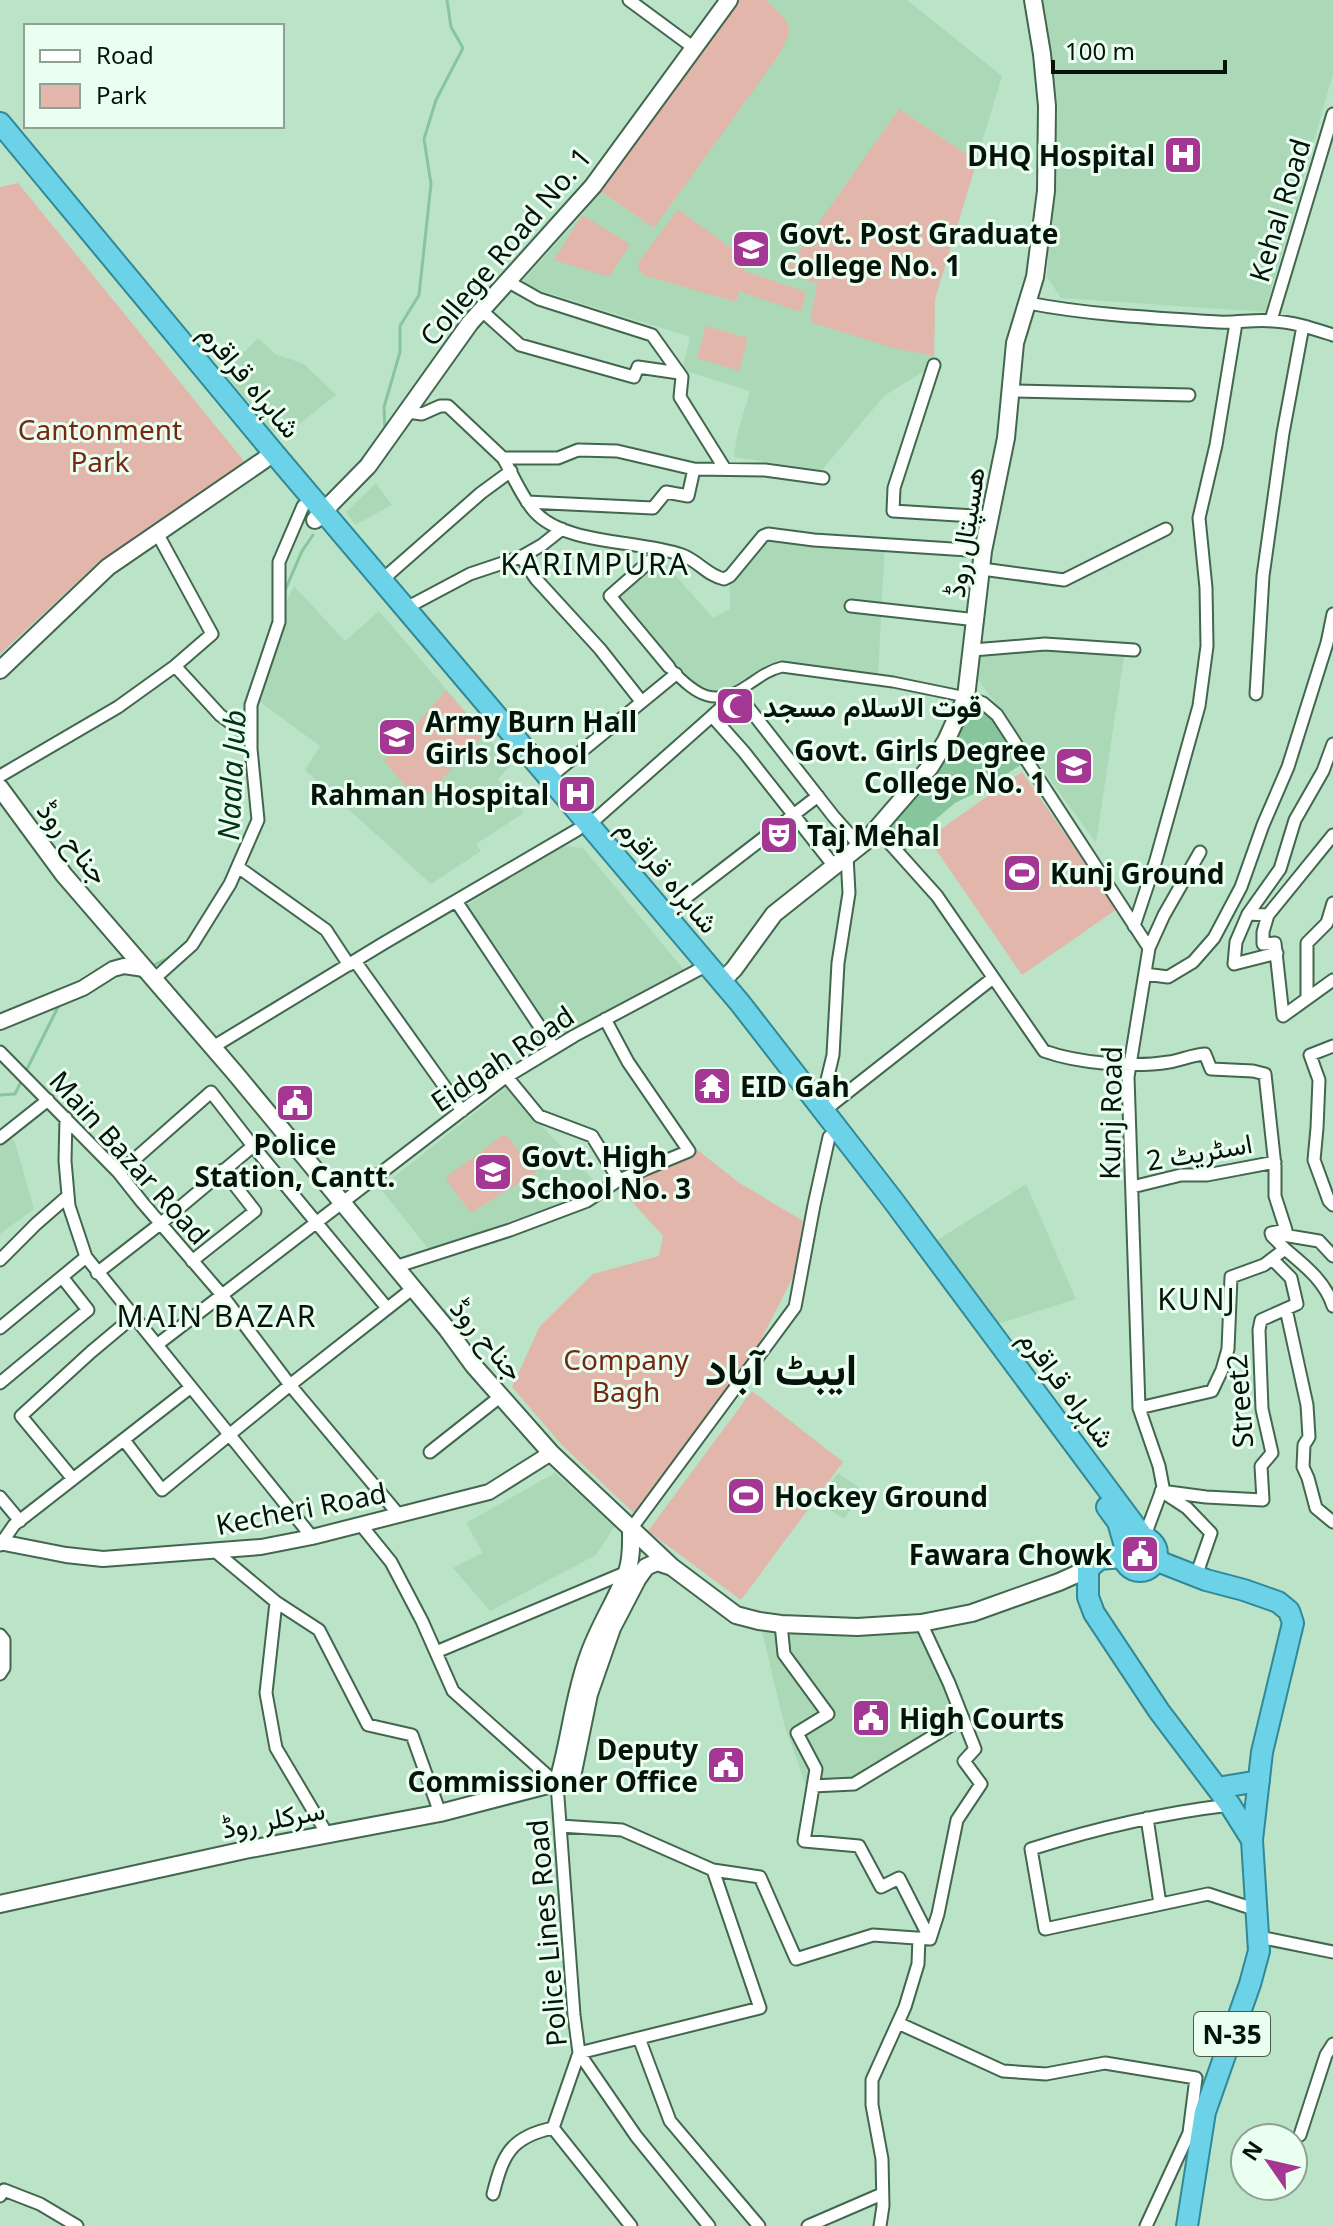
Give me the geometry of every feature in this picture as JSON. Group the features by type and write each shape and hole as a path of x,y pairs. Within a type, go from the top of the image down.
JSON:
{"highway":[{"name":"شاہراہ قراقرم","path":"0,123 314,513 583,827 698,970 829,1137 1118,1522 1131,1547"},
{"name":"شاہراہ قراقرم","path":"0,143 264,460 382,580 550,777 583,827 666,913 722,981 823,1108 1131,1547"},
{"name":"شاہراہ قراقرم","path":"1131,1547 1149,1540 1156,1549 1155,1560"},
{"name":"N-35","path":"1131,1547 1128,1566 1138,1571 1149,1569 1155,1560 1278,1602 1289,1611 1293,1623 1262,1752 1252,1840 1259,1951 1205,2112 1187,2226"},
{"path":"1088,1569 1099,1559 1131,1547"},
{"name":"N-35","path":"1088,1569 1088,1597 1094,1613 1159,1711 1230,1805 1252,1840"},
{"path":"1217,1788 1259,1781"}],"main road":[{"name":"College Road No. 1","path":"314,513 368,466 449,350 593,186 729,0"},
{"name":"ھسپتال روڈ","path":"722,981 774,914 877,829 930,767 966,697 983,551 1006,438 1015,343 1035,277 1046,191 1046,93 1033,0"},
{"path":"0,670 108,567 264,460"},
{"name":"جناح روڈ","path":"0,788 64,875 213,1047 551,1453 672,1567 736,1615 781,1624 857,1627 921,1623 972,1613 1088,1569"},
{"path":"631,1529 632,1575"},
{"path":"557,1784 577,1691 601,1624 647,1556 658,1554"},
{"path":"632,1575 657,1562 672,1567"},
{"name":"سرکلر روڈ","path":"0,1904 245,1850 440,1813 557,1784"}],"street":[{"path":"629,0 694,48"},
{"name":"Kehal Road","path":"1271,320 1333,114"},
{"path":"507,281 539,299 652,335 682,377 680,397 725,469"},
{"path":"1028,303 1057,309 1236,323 1271,320 1333,335"},
{"path":"481,310 520,345 634,377 638,367 679,373"},
{"path":"1134,926 1199,706 1207,646 1206,588 1199,518 1216,445 1236,323"},
{"path":"1256,694 1263,576 1283,433 1303,326"},
{"path":"934,365 894,488 893,511 990,517"},
{"path":"1011,391 1189,395"},
{"path":"407,412 422,414 448,406 503,458 527,502 548,523 591,537 682,555 717,578 724,579 735,571 763,536 768,534 983,551"},
{"path":"503,458 558,458 578,450 617,451 694,469 765,470 823,478"},
{"path":"527,502 653,508 666,492 688,496 694,469"},
{"path":"382,580 481,493 511,471"},
{"path":"0,1022 83,988 113,969 124,966 149,974 192,945 230,884 258,820 250,737 251,705 279,622 279,562 314,513"},
{"path":"406,608 470,574 521,557 562,529"},
{"path":"982,569 1064,580 1166,529"},
{"path":"0,776 118,707 175,666 212,634 157,533"},
{"path":"658,550 658,554 610,596 672,670 692,688 715,698 737,693"},
{"path":"521,557 536,579 600,649 641,701"},
{"path":"851,606 977,620"},
{"path":"1145,974 1168,977 1193,962 1214,938 1234,899 1288,767 1327,643 1333,614"},
{"path":"973,650 1045,644 1134,650"},
{"path":"175,666 220,715 250,737"},
{"path":"213,1047 583,827 737,693 771,669 782,667 893,682 983,703 997,715 1149,948"},
{"path":"550,777 641,701 672,670"},
{"path":"737,693 818,796 847,856 849,893 838,963 833,1055 823,1108"},
{"path":"712,716 794,815 847,856"},
{"path":"1277,953 1234,964 1236,942 1248,914 1280,869 1295,820 1323,771 1333,744"},
{"path":"666,913 818,796"},
{"path":"877,829 937,896 1044,1051 1058,1056 1130,1063"},
{"path":"1333,835 1268,915 1263,932 1263,944 1275,943 1283,1016 1333,980"},
{"name":"Kunj Road","path":"1131,1547 1163,1487 1139,1408 1128,1077 1149,948 1200,852"},
{"path":"238,867 326,930 462,1111"},
{"path":"456,901 554,1048"},
{"path":"1307,997 1307,943 1327,923 1333,903"},
{"path":"1248,914 1268,915"},
{"path":"113,969 118,960 120,942"},
{"name":"Eidgah Road","path":"342,1202 507,1077 605,1019 698,970"},
{"path":"823,1108 993,978"},
{"path":"395,1267 587,1201 619,1180 689,1151 628,1062 605,1019"},
{"path":"1333,1046 1310,1055 1319,1080 1314,1160 1333,1205"},
{"name":"Main Bazar Road","path":"0,1052 119,1173 222,1295 290,1385 399,1515"},
{"name":"اسٹریٹ 2","path":"1130,1063 1169,1062 1189,1055 1205,1054 1211,1069 1265,1074 1275,1162 1275,1196 1286,1230 1271,1233"},
{"path":"507,1077 539,1116 592,1136 619,1180"},
{"path":"119,1173 211,1092 387,1308"},
{"path":"0,1138 48,1100"},
{"path":"66,1118 69,1206 86,1257 312,1537"},
{"path":"631,1529 795,1307 829,1137"},
{"path":"97,1273 253,1146"},
{"name":"اسٹریٹ 2","path":"1132,1187 1181,1175 1207,1175 1275,1162"},
{"path":"192,1261 255,1211 223,1170"},
{"path":"0,1260 68,1196"},
{"path":"158,1344 342,1202"},
{"path":"1271,1233 1317,1277 1333,1306"},
{"path":"1271,1233 1319,1241 1333,1256"},
{"path":"1139,1408 1212,1391 1228,1349 1231,1277 1264,1265 1285,1249"},
{"path":"0,1328 86,1257"},
{"path":"1272,1259 1291,1278 1297,1304 1286,1309 1307,1405 1309,1437 1304,1445 1303,1467 1316,1508 1333,1522"},
{"path":"0,1383 88,1310 62,1277"},
{"path":"124,1440 162,1490 412,1289"},
{"name":"Street2","path":"1161,1491 1263,1500 1261,1466 1272,1453 1262,1409 1259,1330 1261,1320 1286,1309"},
{"path":"73,1479 21,1416 134,1316"},
{"path":"1,1543 20,1521 191,1387"},
{"path":"430,1452 501,1396"},
{"name":"Kecheri Road","path":"1,1543 103,1559 261,1547 489,1492 551,1453"},
{"path":"1161,1491 1187,1508 1211,1533 1196,1576"},
{"path":"0,1497 20,1521"},
{"path":"361,1525 391,1562 453,1691 557,1784"},
{"path":"216,1552 276,1602 319,1630 368,1725 412,1735 440,1813"},
{"path":"436,1652 632,1575"},
{"path":"276,1602 266,1693 276,1748 327,1834"},
{"path":"880,2226 882,2159 872,2105 872,2080 905,2007 925,1938 938,1914 957,1820 981,1784 964,1761 975,1749 921,1623"},
{"path":"781,1624 784,1654 828,1714 797,1733 816,1769 804,1841 859,1846 881,1887 899,1878 925,1938"},
{"path":"0,1635 4,1640 4,1668 0,1674"},
{"path":"813,1786 854,1784 963,1718"},
{"name":"Police Lines Road","path":"557,1784 579,2053 636,2136 709,2226"},
{"path":"1230,1805 1094,1829 1031,1849 1045,1929 1208,1894 1257,1910"},
{"path":"1147,1818 1160,1904"},
{"path":"560,1826 622,1830 713,1870 760,1877 796,1959 873,1935 925,1938"},
{"path":"553,2128 579,2053 760,2008 713,1870"},
{"path":"1259,1937 1333,1952"},
{"path":"898,2023 1003,2071 1046,2074 1105,2063 1196,2078 1189,2133 1146,2226"},
{"path":"639,2038 670,2121 759,2226"},
{"path":"1304,2122 1326,2055 1333,2044"},
{"path":"493,2194 506,2155 518,2141 534,2132 553,2128"},
{"path":"553,2128 631,2226"},
{"path":"0,2196 4,2190 40,2204 77,2226"},
{"path":"808,2226 882,2194"}],"shaded area":[{"name":"Govt. Post Graduate College No. 1","path":"739,0 907,0 1002,76 935,299 934,365 884,396 822,470 734,457 750,391 682,370 690,337 520,284 582,215"},
{"name":"DHQ Hospital","path":"1042,0 1333,0 1333,74 1265,312 1061,298 1047,277 1058,109"},
{"path":"258,338 275,354 304,364 336,395 284,436 272,431 224,373"},
{"path":"376,483 392,505 355,525 346,512"},
{"path":"779,538 885,540 878,677 781,661 766,665 730,690 716,693 693,682 680,671 613,595 659,557 713,618 730,609 730,582 766,541"},
{"name":"Army Burn Hall Girls School","path":"294,586 345,641 379,611 511,765 498,779 524,813 476,844 481,851 431,884 305,770 320,746 256,699 280,614"},
{"name":"Govt. Girls Degree College No. 1","path":"1045,646 1125,650 1096,843 974,674 977,651"},
{"path":"967,701 994,718 1025,762 984,789 955,803 929,825 904,853 881,830"},
{"path":"562,846 583,848 684,970 550,1040 457,911"},
{"name":"Govt. High School No. 3","path":"506,1088 596,1183 573,1198 430,1251 380,1188"},
{"path":"7,1134 15,1142 34,1209 0,1234 0,1140"},
{"path":"1026,1184 1076,1299 998,1324 936,1241"},
{"path":"555,1473 615,1526 596,1555 490,1611 453,1568 483,1553 466,1523"},
{"path":"838,1473 864,1491 844,1519 817,1501"},
{"name":"High Courts","path":"922,1630 968,1712 864,1781 810,1797 784,1724 762,1631"}],"green space":[{"path":"739,0 766,0 788,25 788,37 778,56 654,228 600,191"},
{"path":"899,109 977,161 935,299 934,356 897,349 810,322 817,284 784,272"},
{"name":"Cantonment Park","path":"18,183 244,461 209,498 102,559 0,654 0,187"},
{"path":"678,209 746,259 744,271 806,292 801,312 739,291 736,302 643,275 638,263"},
{"path":"582,215 630,244 609,277 554,260"},
{"path":"706,326 748,338 739,371 697,358"},
{"path":"446,690 484,734 420,803 384,761"},
{"name":"Kunj Ground","path":"1022,772 1117,909 1022,975 928,838"},
{"path":"505,1134 536,1172 471,1213 445,1178"},
{"name":"Company Bagh","path":"695,1148 738,1182 803,1221 795,1273 745,1371 637,1516 563,1446 512,1387 540,1326 593,1274 659,1256 663,1236 617,1185"},
{"name":"Hockey Ground","path":"752,1391 843,1462 741,1600 648,1531"}],"waterway":[{"name":"Naala Jub","path":"385,429 384,407 400,352 400,326 419,295 431,184 424,139 436,100 463,48 451,27 447,0"},
{"name":"Naala Jub","path":"361,461 378,438"},
{"name":"Naala Jub","path":"283,595 302,551 313,535"},
{"name":"Naala Jub","path":"152,966 174,955"},
{"name":"Naala Jub","path":"26,1071 60,1003"},
{"name":"Naala Jub","path":"0,1095 15,1094 23,1078"}],"place":[{"name":"DHQ Hospital","path":"1183,155"},
{"name":"Govt. Post Graduate College No. 1","path":"751,249"},
{"name":"قوت الاسلام مسجد","path":"735,706"},
{"name":"Army Burn Hall Girls School","path":"397,737"},
{"name":"Govt. Girls Degree College No. 1","path":"1074,766"},
{"name":"Rahman Hospital","path":"577,794"},
{"name":"Taj Mehal","path":"779,835"},
{"name":"Kunj Ground","path":"1022,873"},
{"name":"EID Gah","path":"712,1086"},
{"name":"Police Station, Cantt.","path":"295,1103"},
{"name":"Govt. High School No. 3","path":"493,1172"},
{"name":"Hockey Ground","path":"746,1496"},
{"name":"Fawara Chowk","path":"1140,1554"},
{"name":"High Courts","path":"871,1718"},
{"name":"Deputy Commissioner Office","path":"726,1765"}],"district":[{"name":"KARIMPURA","path":"595,563"},
{"name":"KUNJ","path":"1197,1298"},
{"name":"MAIN BAZAR","path":"217,1315"},
{"name":"ایبٹ آباد","path":"781,1368"}]}
